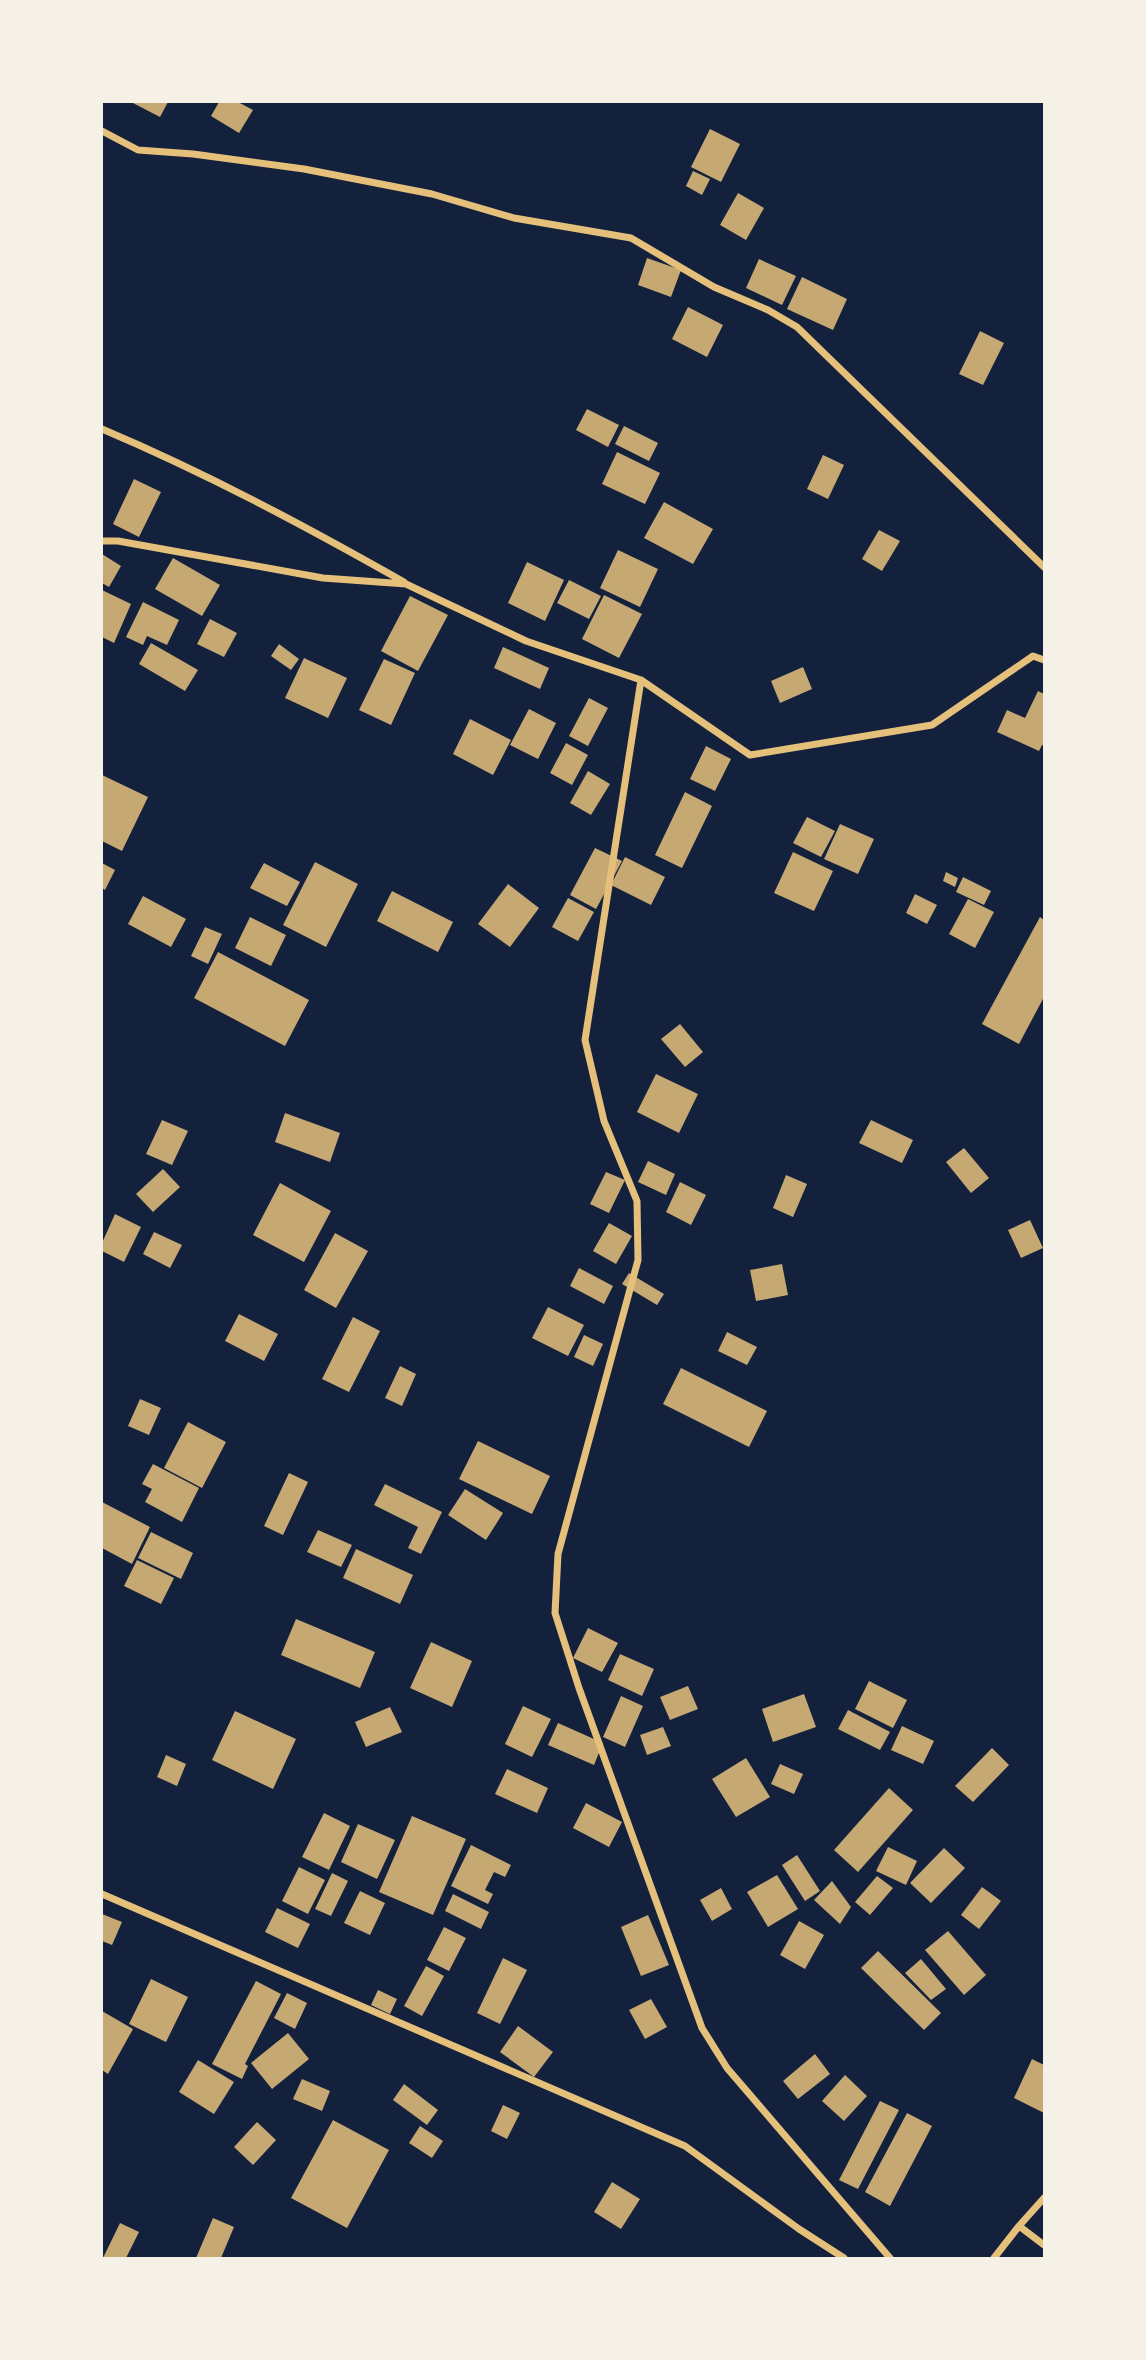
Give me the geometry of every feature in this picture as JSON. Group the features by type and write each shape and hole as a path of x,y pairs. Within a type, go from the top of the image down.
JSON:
{"street":[{"path":"102,131 138,150 194,154 304,169 432,194 514,218 631,238 714,287 768,310 797,327 1045,567"},
{"path":"102,429 174,459 299,523 407,584 526,641 641,680 750,755 932,725 1033,656 1045,660"},
{"path":"102,541 118,541 323,578 407,584"},
{"path":"641,680 585,1040 604,1121 637,1201 638,1259 558,1554 555,1613 579,1688 702,2028 727,2068 890,2259"},
{"path":"102,1894 685,2146 845,2259"},
{"path":"994,2259 1045,2198"},
{"path":"1019,2226 1045,2245"}],"building":[{"path":"131,102 168,102 160,117"},
{"path":"219,102 238,102 253,110 239,133 211,116"},
{"path":"710,129 740,144 721,182 691,167"},
{"path":"693,171 710,179 702,195 686,186"},
{"path":"738,193 764,208 746,240 720,225"},
{"path":"647,258 681,270 671,297 638,285"},
{"path":"759,259 796,276 782,305 746,288"},
{"path":"802,277 847,299 833,330 787,309"},
{"path":"688,307 723,325 707,357 672,339"},
{"path":"980,331 1004,343 983,385 959,374"},
{"path":"587,409 619,425 608,447 576,430"},
{"path":"624,426 658,443 649,461 615,444"},
{"path":"617,452 660,473 645,504 602,484"},
{"path":"823,455 844,465 828,499 807,489"},
{"path":"134,479 161,492 139,537 113,524"},
{"path":"664,502 713,529 693,564 644,538"},
{"path":"879,530 900,541 882,571 862,559"},
{"path":"618,550 658,569 640,607 600,588"},
{"path":"102,554 121,566 109,587 102,583"},
{"path":"173,558 220,585 202,616 155,589"},
{"path":"527,562 564,580 545,621 508,603"},
{"path":"569,580 601,596 589,619 557,603"},
{"path":"102,590 131,604 114,643 102,637"},
{"path":"604,595 642,614 619,658 582,639"},
{"path":"410,596 448,615 418,671 381,651"},
{"path":"143,602 179,620 167,645 147,636 143,645 126,637"},
{"path":"210,619 237,633 224,657 197,644"},
{"path":"151,643 198,670 185,691 139,664"},
{"path":"279,644 299,659 291,670 271,656"},
{"path":"503,647 549,668 540,689 494,668"},
{"path":"304,658 347,678 328,718 285,698"},
{"path":"384,659 415,673 391,725 359,710"},
{"path":"803,667 812,689 780,703 771,681"},
{"path":"1038,691 1044,694 1044,746 1042,745 1039,751 997,732 1007,710 1025,718"},
{"path":"589,698 608,708 588,746 569,736"},
{"path":"529,709 556,723 538,759 510,745"},
{"path":"470,719 511,740 493,775 453,754"},
{"path":"566,743 588,755 572,785 550,773"},
{"path":"706,746 731,759 715,791 690,779"},
{"path":"588,771 610,784 591,815 570,803"},
{"path":"102,775 148,797 122,851 102,841"},
{"path":"685,792 712,806 682,868 655,855"},
{"path":"807,817 835,831 821,857 793,843"},
{"path":"840,824 874,839 858,874 824,859"},
{"path":"595,848 622,861 596,909 570,895"},
{"path":"793,852 833,871 814,911 774,893"},
{"path":"625,857 665,877 651,905 611,885"},
{"path":"315,862 358,884 326,947 283,925"},
{"path":"102,863 115,870 105,890 102,888"},
{"path":"264,863 300,882 287,906 250,888"},
{"path":"946,872 958,878 955,887 943,881"},
{"path":"963,877 991,891 984,905 956,892"},
{"path":"508,884 539,908 510,947 478,924"},
{"path":"392,891 453,922 438,952 377,921"},
{"path":"915,894 937,905 927,924 906,913"},
{"path":"143,896 186,919 171,947 128,924"},
{"path":"568,898 594,912 578,941 552,927"},
{"path":"968,899 994,912 975,948 949,934"},
{"path":"250,917 286,935 271,966 235,948"},
{"path":"1040,917 1044,920 1044,997 1019,1044 982,1024"},
{"path":"205,927 222,934 208,964 191,956"},
{"path":"218,952 309,1000 285,1046 194,998"},
{"path":"680,1024 703,1052 685,1067 661,1039"},
{"path":"656,1074 698,1094 679,1133 637,1112"},
{"path":"285,1113 340,1133 330,1162 275,1142"},
{"path":"162,1120 188,1131 172,1165 146,1154"},
{"path":"871,1120 913,1140 902,1163 859,1143"},
{"path":"964,1148 989,1178 971,1193 946,1162"},
{"path":"648,1161 675,1174 666,1195 638,1182"},
{"path":"163,1169 180,1187 153,1212 136,1194"},
{"path":"606,1172 625,1180 609,1213 590,1204"},
{"path":"786,1175 807,1184 793,1217 773,1208"},
{"path":"680,1182 706,1195 691,1225 666,1212"},
{"path":"280,1183 331,1211 304,1262 253,1235"},
{"path":"115,1214 141,1227 124,1262 102,1251 102,1243"},
{"path":"1030,1220 1043,1248 1021,1258 1008,1230"},
{"path":"609,1223 632,1236 616,1264 593,1251"},
{"path":"154,1232 182,1245 170,1268 143,1254"},
{"path":"335,1233 368,1251 336,1308 304,1290"},
{"path":"782,1264 788,1295 756,1301 750,1270"},
{"path":"579,1268 613,1286 604,1304 570,1286"},
{"path":"629,1273 664,1294 657,1305 622,1284"},
{"path":"548,1307 584,1325 568,1356 532,1338"},
{"path":"239,1314 278,1334 264,1361 225,1341"},
{"path":"353,1317 380,1331 349,1392 322,1379"},
{"path":"727,1332 757,1347 747,1365 718,1351"},
{"path":"584,1335 603,1344 593,1366 574,1357"},
{"path":"400,1366 416,1374 402,1406 385,1398"},
{"path":"681,1368 767,1411 749,1447 663,1404"},
{"path":"140,1399 161,1408 149,1435 128,1426"},
{"path":"188,1422 226,1442 202,1488 164,1468"},
{"path":"478,1441 550,1476 532,1514 459,1479"},
{"path":"153,1464 199,1488 182,1522 145,1502 152,1489 142,1484"},
{"path":"289,1473 308,1482 283,1535 264,1526"},
{"path":"385,1484 442,1512 421,1554 408,1548 418,1527 374,1505"},
{"path":"465,1489 503,1513 486,1540 448,1515"},
{"path":"102,1502 150,1527 132,1564 102,1548"},
{"path":"318,1530 352,1545 341,1567 307,1552"},
{"path":"151,1532 193,1553 181,1579 138,1558"},
{"path":"356,1549 413,1575 400,1604 343,1578"},
{"path":"137,1560 174,1578 161,1604 124,1586"},
{"path":"296,1619 375,1652 360,1688 281,1655"},
{"path":"588,1628 618,1643 602,1672 573,1658"},
{"path":"431,1642 472,1661 452,1707 410,1688"},
{"path":"620,1654 654,1669 642,1696 608,1680"},
{"path":"869,1681 907,1700 893,1728 855,1709"},
{"path":"688,1686 698,1709 670,1720 660,1697"},
{"path":"804,1694 816,1727 773,1742 762,1709"},
{"path":"621,1696 643,1706 625,1747 603,1737"},
{"path":"523,1706 551,1719 532,1757 505,1744"},
{"path":"390,1707 402,1732 366,1747 355,1722"},
{"path":"848,1710 890,1732 880,1750 838,1729"},
{"path":"235,1711 296,1739 273,1789 212,1760"},
{"path":"558,1723 603,1743 594,1765 548,1745"},
{"path":"902,1726 934,1741 923,1764 891,1750"},
{"path":"663,1727 671,1746 647,1755 640,1735"},
{"path":"992,1748 1009,1765 973,1802 955,1786"},
{"path":"166,1755 186,1764 177,1786 157,1777"},
{"path":"746,1758 770,1797 736,1817 712,1779"},
{"path":"780,1764 803,1774 794,1794 771,1784"},
{"path":"507,1769 548,1788 537,1813 495,1794"},
{"path":"889,1788 913,1810 858,1872 834,1850"},
{"path":"586,1803 622,1822 609,1847 573,1828"},
{"path":"324,1813 350,1826 329,1870 302,1857"},
{"path":"412,1816 466,1839 433,1915 379,1892"},
{"path":"358,1824 395,1840 377,1879 341,1862"},
{"path":"471,1845 511,1865 505,1877 494,1872 485,1890 493,1894 488,1904 451,1886"},
{"path":"888,1847 917,1861 906,1885 876,1871"},
{"path":"944,1848 965,1868 931,1903 910,1883"},
{"path":"797,1855 820,1891 805,1901 782,1865"},
{"path":"299,1867 325,1880 308,1914 282,1901"},
{"path":"332,1873 348,1881 331,1916 315,1909"},
{"path":"777,1875 798,1909 768,1927 747,1892"},
{"path":"877,1876 893,1888 870,1915 855,1902"},
{"path":"832,1881 851,1907 840,1924 814,1900"},
{"path":"982,1887 1001,1901 979,1929 961,1915"},
{"path":"721,1888 732,1909 712,1921 700,1900"},
{"path":"360,1891 385,1903 370,1935 344,1923"},
{"path":"453,1894 489,1912 481,1929 445,1911"},
{"path":"277,1908 310,1924 298,1948 265,1932"},
{"path":"102,1914 122,1922 112,1945 102,1941"},
{"path":"648,1915 669,1965 641,1976 621,1927"},
{"path":"799,1921 824,1935 805,1969 780,1955"},
{"path":"444,1927 466,1938 449,1971 427,1960"},
{"path":"948,1931 986,1975 964,1995 925,1950"},
{"path":"878,1951 941,2013 924,2030 861,1968"},
{"path":"503,1958 527,1970 500,2024 477,2013"},
{"path":"921,1959 946,1989 931,2000 905,1973"},
{"path":"426,1966 444,1976 422,2016 404,2006"},
{"path":"151,1979 188,1997 166,2042 129,2024"},
{"path":"256,1981 281,1994 245,2064 248,2066 242,2079 212,2064"},
{"path":"378,1990 397,1999 390,2014 371,2005"},
{"path":"287,1993 307,2003 295,2029 274,2018"},
{"path":"651,1999 667,2027 645,2039 629,2010"},
{"path":"102,2011 133,2029 108,2074 102,2070"},
{"path":"518,2026 553,2052 534,2077 500,2052"},
{"path":"288,2033 309,2059 272,2089 251,2063"},
{"path":"815,2054 830,2074 798,2099 783,2081"},
{"path":"1032,2059 1044,2065 1044,2113 1014,2098"},
{"path":"198,2060 234,2082 214,2114 179,2092"},
{"path":"845,2075 867,2096 844,2121 822,2101"},
{"path":"302,2079 330,2091 322,2111 293,2099"},
{"path":"404,2084 438,2110 427,2125 393,2100"},
{"path":"880,2101 899,2110 858,2189 839,2180"},
{"path":"503,2105 520,2113 507,2139 491,2131"},
{"path":"907,2113 932,2126 890,2206 865,2192"},
{"path":"333,2120 389,2150 347,2228 291,2198"},
{"path":"257,2122 276,2140 253,2165 234,2147"},
{"path":"420,2126 443,2141 432,2158 409,2143"},
{"path":"612,2182 640,2199 621,2229 594,2212"},
{"path":"213,2218 234,2227 221,2258 196,2258"},
{"path":"120,2223 139,2232 126,2258 103,2258"}]}
